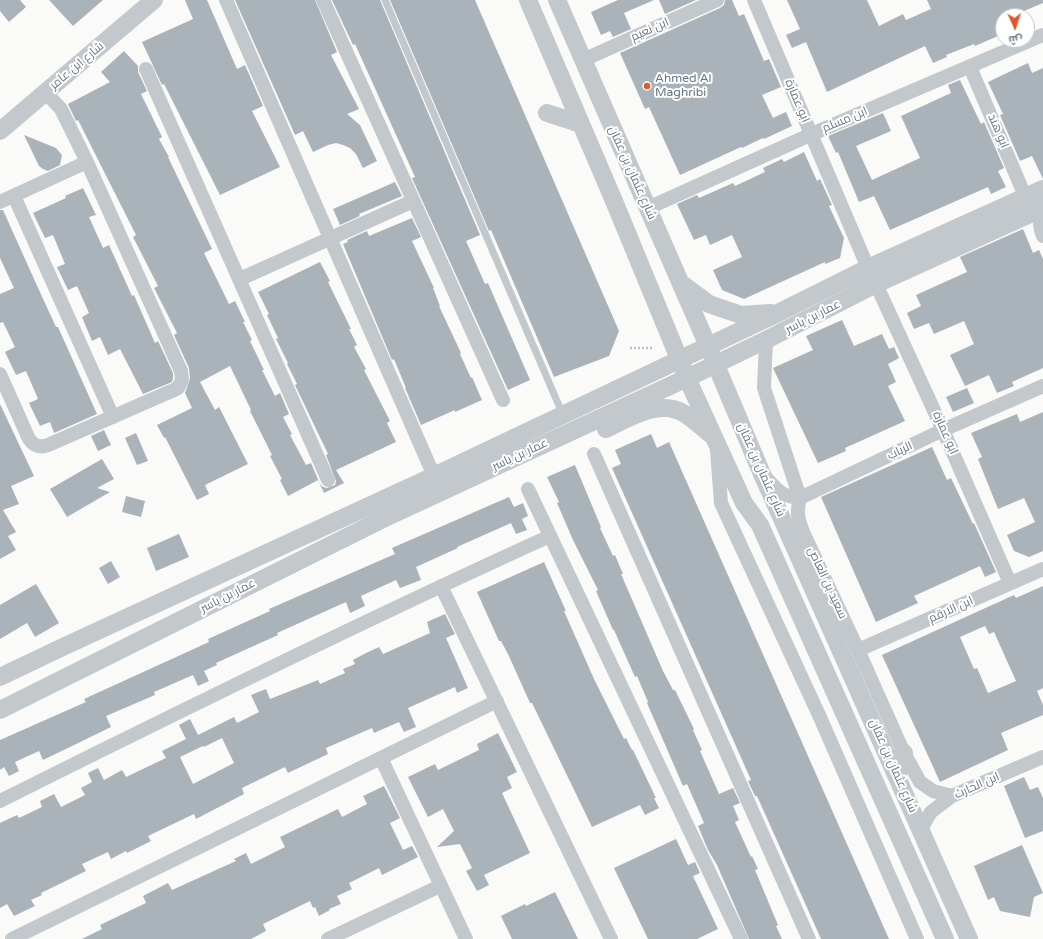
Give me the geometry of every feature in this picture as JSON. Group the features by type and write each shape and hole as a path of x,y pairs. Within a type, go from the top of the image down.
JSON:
{"street":[{"path":"226,0 434,476"},
{"path":"323,0 503,400"},
{"name":"شارع عثمان بن عفان","path":"528,0 687,378 744,503 760,525 944,939"},
{"name":"شارع عثمان بن عفان","path":"557,0 708,346 762,474 799,553 969,939"},
{"name":"ابن نعيم","path":"583,60 717,0"},
{"name":"ابو عمارة","path":"754,0 868,268"},
{"name":"شارع ابن عامر","path":"0,131 152,1"},
{"name":"ابن مسلم","path":"648,208 812,134 1043,35"},
{"name":"ابو هند","path":"970,67 1025,196"},
{"path":"146,70 328,480"},
{"path":"0,374 29,439 35,445 44,446 178,388 181,384 182,376 87,162 61,109 46,92"},
{"path":"547,113 581,124"},
{"path":"0,202 87,162"},
{"name":"عمار بن ياسر","path":"0,677 434,476 680,360 868,268 1043,188"},
{"path":"14,196 113,417"},
{"path":"240,280 413,201"},
{"name":"عمار بن ياسر","path":"0,710 388,516 687,378 876,284 1043,208"},
{"path":"1043,215 1041,218 1040,230 1043,236"},
{"path":"680,282 709,304 741,315 780,312"},
{"name":"ابو عمارة","path":"876,284 944,430 1010,583"},
{"name":"سعيد بن العاص","path":"766,340 764,388 800,498 797,512 798,518 904,753 920,782 933,791 952,796"},
{"name":"الرباب","path":"800,498 944,430 1043,386"},
{"path":"388,516 444,502 653,408 667,408 684,413 715,440"},
{"name":"شارع عثمان بن عفان","path":"715,440 721,503 819,715 917,939"},
{"path":"594,454 809,939"},
{"path":"762,474 780,493 790,497 800,498"},
{"path":"528,489 741,939"},
{"path":"799,553 804,532"},
{"path":"0,801 169,716 441,586 550,536"},
{"name":"ابن الارقم","path":"858,650 1043,569"},
{"path":"441,586 611,939"},
{"path":"12,939 497,701"},
{"path":"897,777 904,753"},
{"name":"ابن الحارث","path":"921,829 931,812 952,796 1043,757"},
{"path":"381,758 466,939"},
{"path":"328,939 440,886"}],"lane":[{"path":"385,0 563,415"}],"path":[{"path":"630,348 653,348"}],"building":[{"path":"0,0 20,0 26,7 9,22 0,11"},
{"path":"49,0 103,0 73,26"},
{"path":"185,0 207,0 237,69 245,65 263,106 252,111 280,167 220,195 164,84 162,85 142,42 193,19"},
{"path":"235,0 315,0 337,52 331,55 359,109 347,114 360,125 377,161 363,168 356,154 350,148 336,143 313,152 303,131 295,135"},
{"path":"332,0 380,0 480,235 466,241 485,284 488,283 530,380 508,390 412,178 415,177 355,44 353,45"},
{"path":"390,0 475,0 619,331 609,356 554,377 491,230 489,231"},
{"path":"618,0 654,0 624,13 631,29 613,37 610,31 601,35 591,12"},
{"path":"659,0 696,0 665,14"},
{"path":"725,0 732,0 739,16 744,14 764,61 769,59 781,87 762,95 773,118 786,112 792,126 764,139 763,138 742,148 741,147 680,175 649,107 645,109 620,53 720,8 724,5"},
{"path":"787,0 867,0 879,26 903,14 906,20 931,9 927,0 1043,0 1043,3 1031,8 995,8 995,37 975,46 974,44 946,55 947,57 933,63 925,46 827,92 806,42 792,48 786,35 800,29"},
{"path":"124,51 138,66 138,72 147,91 141,94 162,137 159,139 212,249 204,253 229,304 235,301 252,340 250,341 264,370 262,370 275,396 280,393 289,414 283,417 292,434 290,435 306,465 311,463 320,484 327,488 335,485 336,481 326,455 328,454 295,385 297,384 276,339 278,338 267,315 269,314 258,292 320,262 330,281 328,282 351,329 349,329 357,345 354,347 390,421 387,423 396,442 336,470 344,483 324,493 318,480 288,496 280,480 282,479 270,456 272,455 230,366 200,382 215,410 219,407 248,464 205,485 209,494 197,500 165,437 164,438 157,425 192,408 185,393 190,379 189,368 174,335 177,333 154,288 158,286 133,237 136,235 78,120 76,121 68,104 110,82 101,72"},
{"path":"1028,63 1032,73 1043,68 1043,179 1032,156 1020,161 1000,115 1003,114 988,82"},
{"path":"960,80 981,124 984,122 1004,168 998,171 1006,187 991,194 988,187 890,230 874,196 859,202 838,152 836,153 828,136 883,113 891,131 856,146 872,180 920,158 901,116 951,93 948,85"},
{"path":"24,135 56,148 62,155 60,165 48,171 39,166"},
{"path":"804,152 817,181 820,179 832,205 829,206 844,238 840,258 825,264 825,262 744,299 722,290 713,270 742,257 732,235 710,245 706,235 694,240 677,204 697,195 699,198 733,183 735,186 765,172 763,168 782,159 784,162"},
{"path":"395,182 402,196 359,214 360,216 340,225 333,209"},
{"path":"83,188 96,215 89,217 103,248 109,245 132,296 134,295 155,343 158,341 173,373 172,382 143,394 120,349 108,355 100,337 92,341 82,317 89,313 77,286 68,290 57,267 65,264 53,235 45,238 33,213 66,198 65,196"},
{"path":"0,210 3,210 97,414 54,433 50,422 40,426 29,403 38,399 26,371 16,375 5,352 15,347 3,322 0,323 0,294 14,288 0,258"},
{"path":"412,218 421,237 412,241 434,288 439,306 461,353 460,354 482,400 421,425 394,359 392,360 343,244 348,242 347,240 367,231 369,236"},
{"path":"1023,229 1033,253 1039,250 1043,259 1043,368 1012,382 1014,386 997,393 989,375 965,386 950,355 974,344 964,321 934,334 929,323 914,329 907,313 921,306 916,295 967,272 960,257"},
{"path":"842,320 854,346 882,334 889,349 894,347 899,358 888,364 896,382 888,386 905,421 845,448 846,451 818,463 773,368 813,350 806,336"},
{"path":"967,388 974,403 953,412 946,397"},
{"path":"0,404 34,476 11,486 19,504 3,510 16,532 8,536 16,550 0,559"},
{"path":"1043,412 1043,551 1029,557 1014,551 1007,535 1035,522 1024,498 998,509 978,459 982,457 971,433 1017,414 1020,422"},
{"path":"104,430 111,445 98,451 91,436"},
{"path":"136,433 148,461 137,465 125,438"},
{"path":"651,434 657,448 669,442 889,939 821,939 757,796 755,796 748,781 751,780 612,468 621,464 615,450"},
{"path":"932,447 947,480 951,478 973,524 974,523 996,572 985,577 980,566 914,596 918,603 876,622 821,497"},
{"path":"102,459 114,479 97,488 110,492 67,517 50,489"},
{"path":"575,465 601,527 600,528 613,556 615,555 623,574 621,574 663,671 673,690 675,690 694,729 693,730 702,750 700,751 719,794 733,788 740,803 733,806 739,820 735,822 758,869 755,870 778,925 776,926 782,939 749,939 717,865 708,850 698,826 704,823 687,784 683,786 637,676 635,677 613,630 596,591 598,590 573,540 557,503 559,502 547,477"},
{"path":"126,496 145,501 141,517 122,512"},
{"path":"509,497 514,507 523,503 528,516 522,519 527,530 516,534 511,523 457,547 458,548 416,567 421,580 400,588 396,580 361,596 365,606 350,613 346,602 277,633 278,635 216,663 217,665 204,671 209,681 198,686 193,675 154,692 155,695 106,716 111,727 43,760 39,751 15,762 19,771 9,776 4,767 0,770 0,740 86,702 84,699 209,642 208,639 270,611 269,609 395,554 392,548"},
{"path":"179,534 189,557 156,571 147,548"},
{"path":"111,561 120,577 108,584 99,568"},
{"path":"544,562 594,679 624,739 626,738 633,750 656,798 654,798 659,808 645,815 640,805 592,827 532,703 530,703 508,654 501,641 499,641 477,592"},
{"path":"36,584 59,623 35,637 27,623 0,639 0,605"},
{"path":"1043,586 1043,688 1037,691 1043,705 1043,715 1001,733 1008,750 940,782 882,655 1014,595 1016,598","holes":["985,626 989,634 994,632 1016,681 988,693 977,668 974,669 960,637"]},
{"path":"445,614 455,634 446,638 468,688 457,693 455,687 408,708 416,727 404,732 399,722 374,733 372,728 326,748 328,754 288,773 285,767 242,788 244,794 196,819 194,814 148,836 151,841 127,853 126,851 111,859 108,852 82,864 86,871 41,893 42,895 31,900 35,906 14,916 7,904 0,908 0,823 17,815 19,818 42,807 40,801 54,794 61,807 85,795 81,788 92,782 88,773 98,768 104,780 122,770 126,777 166,758 162,751 186,739 179,725 190,719 198,735 234,717 237,723 259,712 251,695 266,689 270,699 318,680 320,684 345,673 343,669 355,664 353,660 366,653 379,647 383,654 430,633 427,622","holes":["222,738 234,763 193,784 180,757"]},
{"path":"498,733 517,772 507,777 512,788 502,793 530,853 484,875 489,885 477,891 466,871 472,868 460,844 437,847 454,831 443,809 428,817 408,777 435,764 438,770 479,750 477,744"},
{"path":"1024,777 1030,790 1038,787 1043,798 1043,831 1025,838 1004,786"},
{"path":"384,786 400,818 390,823 403,850 412,846 418,857 382,875 379,868 349,883 352,889 337,896 341,904 329,909 330,910 319,916 315,907 313,908 310,901 263,924 266,931 251,939 82,939 102,929 100,925 146,903 143,896 168,883 172,890 236,861 234,859 246,853 251,864 285,847 280,837 338,809 342,817 367,804 363,796"},
{"path":"676,839 688,865 695,862 700,873 693,876 718,929 697,939 648,939 614,868"},
{"path":"1022,845 1043,893 1034,897 1030,917 1000,911 994,897 988,900 974,866"},
{"path":"555,892 578,939 512,939 501,916 525,904 526,906"}],"place":[{"name":"Ahmed Al Maghribi","path":"647,86"}]}
